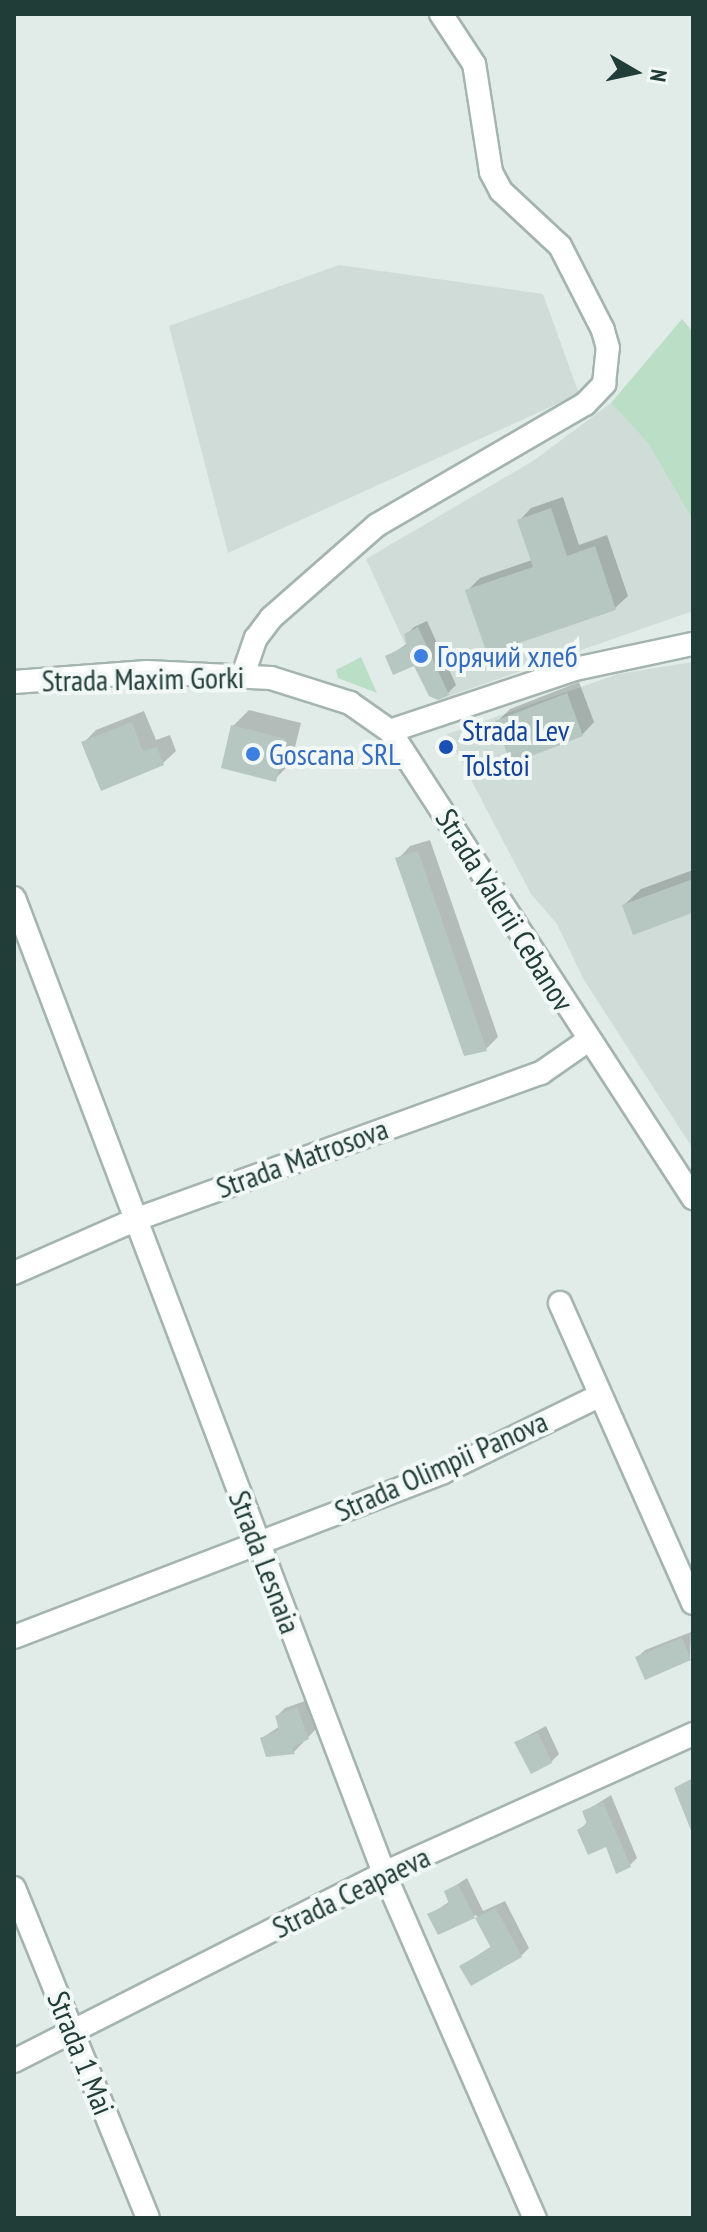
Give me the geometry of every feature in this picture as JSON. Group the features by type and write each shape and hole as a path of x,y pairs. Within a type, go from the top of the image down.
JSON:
{"street":[{"path":"243,675 256,638 271,618 377,525 585,404 604,384 608,348 603,330 560,246 501,191 491,172 474,64 441,14"},
{"path":"390,731 575,669 693,644"},
{"name":"Strada Maxim Gorki","path":"14,682 147,672 271,678"},
{"name":"Strada Valerii Cebanov","path":"271,678 350,703 390,731 587,1041 693,1198"},
{"name":"Strada Lesnaia","path":"14,898 384,1873 535,2218"},
{"name":"Strada Matrosova","path":"14,1273 137,1219 541,1073 587,1041"},
{"path":"560,1303 693,1603"},
{"name":"Strada Olimpii Panova","path":"14,1637 443,1472 599,1396"},
{"name":"Strada Ceapaeva","path":"14,2061 384,1873 693,1734"},
{"name":"Strada 1 Mai","path":"14,1888 148,2218"}],"shaded area":[{"path":"339,265 543,294 579,394 228,553 169,326"},
{"path":"611,403 648,443 693,521 693,611 438,700 429,696 366,559 533,461"},
{"path":"693,662 693,1149 584,980 557,924 531,894 447,734 618,674"}],"green space":[{"path":"682,319 693,332 693,521 648,443 611,403"},
{"path":"361,657 377,693 338,678 336,670"}],"building":[{"path":"551,508 567,556 595,546 616,610 487,654 465,590 533,567 517,520"},
{"name":"Горячий хлеб","path":"418,627 449,695 438,700 429,696 414,666 393,675 385,656 407,646 404,634"},
{"path":"567,693 583,736 511,764 495,721"},
{"path":"132,722 143,751 157,747 164,765 101,791 81,742"},
{"name":"Goscana SRL","path":"231,725 286,739 276,782 221,768"},
{"path":"418,851 487,1051 464,1056 395,858"},
{"path":"693,879 692,913 633,935 622,905"},
{"path":"682,1638 691,1660 645,1680 635,1657"},
{"path":"297,1707 309,1739 292,1747 295,1754 266,1757 260,1738 279,1730 275,1716"},
{"path":"538,1733 552,1763 531,1774 514,1742"},
{"path":"693,1778 693,1833 692,1833 674,1788"},
{"path":"603,1802 631,1867 616,1874 606,1847 588,1855 577,1830 587,1824 582,1811"},
{"path":"458,1884 475,1918 438,1935 427,1914 449,1904 444,1891"},
{"path":"496,1908 522,1957 471,1986 459,1966 491,1948 475,1918"}],"place":[{"name":"Горячий хлеб","path":"421,656"},
{"name":"Strada Lev Tolstoi","path":"446,747"},
{"name":"Goscana SRL","path":"253,754"}]}
